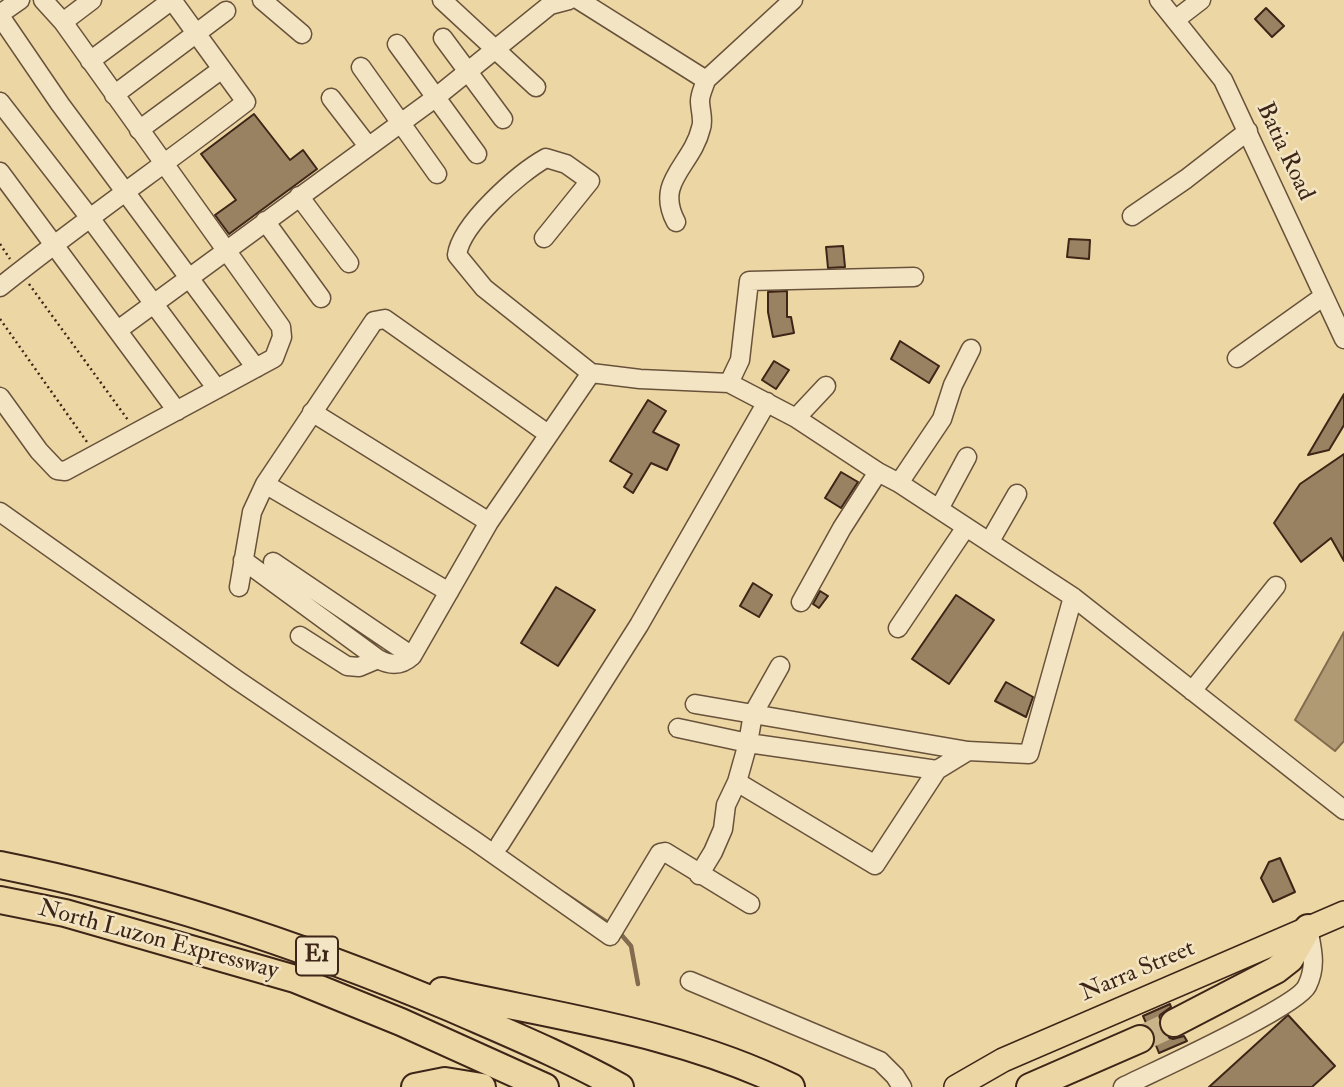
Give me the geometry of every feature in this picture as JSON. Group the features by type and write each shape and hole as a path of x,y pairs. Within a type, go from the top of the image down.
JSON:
{"highway":[{"name":"North Luzon Expressway","path":"0,865 143,898 376,976 513,1035 620,1087"},
{"name":"North Luzon Expressway","path":"0,900 65,913 295,979 412,1027 545,1087"},
{"path":"1174,1024 1276,970 1290,959 1308,928"},
{"path":"376,976 640,1035 739,1065 791,1087"},
{"path":"1030,1087 1140,1039"},
{"path":"415,1087 444,1082 482,1087"}],"main road":[{"name":"Narra Street","path":"956,1087 1003,1060 1344,913"}],"street":[{"path":"20,0 0,15 60,104 256,368"},
{"path":"0,397 39,451 57,470 65,471 274,358 282,337 281,327 227,250 62,22 43,0"},
{"path":"62,22 92,0"},
{"path":"0,287 52,245 246,102 172,0 90,61"},
{"path":"262,0 302,34"},
{"path":"442,0 536,87"},
{"path":"118,330 435,98 550,5 569,0"},
{"path":"579,0 706,80"},
{"path":"676,222 667,197 703,125 700,97 706,80 793,0"},
{"name":"Batia Road","path":"1159,0 1223,80 1344,339"},
{"path":"1174,20 1201,0"},
{"path":"114,94 226,11"},
{"path":"443,38 503,119"},
{"path":"397,44 477,154"},
{"path":"361,66 437,174"},
{"path":"139,130 222,69"},
{"path":"331,98 368,146"},
{"path":"0,102 217,389"},
{"path":"1132,216 1248,131"},
{"path":"544,238 590,181 566,164 546,159 528,168 485,209 458,243 457,255 484,288 591,373 640,379 729,383 796,418 878,472 899,482 1073,597 1344,810"},
{"path":"0,172 177,411"},
{"path":"299,195 349,264"},
{"path":"264,221 321,298"},
{"path":"729,383 740,360 748,281 914,276"},
{"path":"1237,358 1324,296"},
{"path":"239,587 252,512 265,484 374,321 385,319 548,434"},
{"path":"899,482 942,419 953,385 971,349"},
{"path":"243,560 378,659 386,664 399,665 412,656 489,522 591,373"},
{"path":"796,418 826,386"},
{"path":"500,844 639,625 767,402"},
{"path":"312,412 489,522"},
{"path":"940,509 967,457"},
{"path":"801,602 842,528 878,472"},
{"path":"265,484 449,592"},
{"path":"990,541 1017,494"},
{"path":"0,512 237,680 610,936 660,853 665,852 750,904"},
{"path":"898,628 966,527"},
{"path":"273,562 412,656"},
{"path":"1192,691 1276,586"},
{"path":"695,704 968,751 1029,754 1073,597"},
{"path":"300,636 347,666 359,667 378,659"},
{"path":"699,875 723,829 726,805 737,782 753,714 780,666"},
{"path":"678,728 748,743 937,770"},
{"path":"737,782 875,865 937,770 968,751"},
{"path":"1123,1087 1270,1014 1306,989 1315,962 1308,928"},
{"path":"690,981 880,1061 902,1087"}],"path":[{"path":"0,244 137,432"},
{"path":"0,319 96,455"}],"shaded area":[{"path":"1344,632 1344,741 1335,751 1295,720"}],"building":[{"path":"1266,8 1284,26 1272,37 1255,19"},
{"path":"254,114 290,160 303,150 317,169 229,234 215,215 236,200 201,154"},
{"path":"1069,239 1090,240 1089,259 1067,257"},
{"path":"843,246 845,267 828,268 826,247"},
{"path":"787,291 787,317 791,317 794,333 773,337 768,312 768,292"},
{"path":"900,341 939,366 929,383 891,359"},
{"path":"774,361 789,370 776,389 762,380"},
{"path":"1344,394 1344,425 1329,450 1308,455"},
{"path":"648,400 666,411 653,432 679,445 667,470 651,463 633,493 624,487 632,474 610,461"},
{"path":"1344,454 1344,561 1331,538 1301,562 1274,523 1300,484"},
{"path":"841,472 858,482 841,508 825,498"},
{"path":"753,583 772,595 759,617 740,606"},
{"path":"556,587 595,610 558,666 521,643"},
{"path":"820,591 828,596 819,608 813,604"},
{"path":"956,595 994,620 949,684 912,659"},
{"path":"1006,682 1033,697 1026,717 995,701"},
{"path":"1280,858 1295,892 1273,902 1261,878 1269,862"},
{"path":"1170,1004 1171,1007 1160,1015 1160,1030 1165,1036 1173,1039 1184,1036 1187,1041 1159,1053 1154,1032 1143,1016"},
{"path":"1288,1015 1335,1066 1312,1087 1209,1087"}],"waterway":[{"path":"565,894 610,924"},
{"path":"619,932 631,946 638,984"}],"tunnel":[{"path":"1140,1039 1174,1023"}]}
